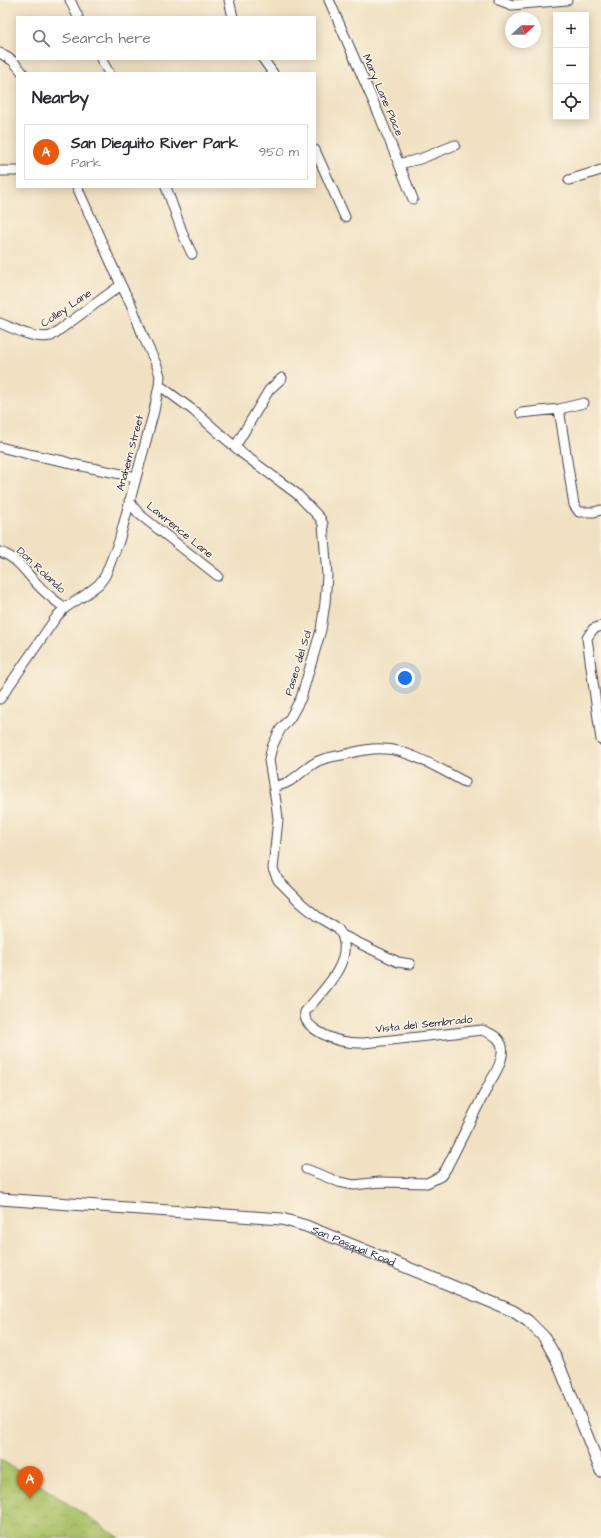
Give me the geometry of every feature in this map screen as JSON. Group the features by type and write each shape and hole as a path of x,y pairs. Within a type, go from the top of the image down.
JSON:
{"main road":[{"name":"San Pasqual Road","path":"0,1199 282,1220 306,1226 513,1310 528,1321 544,1337 557,1360 601,1471"}],"street":[{"path":"70,0 78,16"},
{"path":"229,0 233,16"},
{"name":"Mary Lane Place","path":"329,0 380,117 413,199"},
{"path":"500,0 512,5 567,0"},
{"path":"0,53 13,62 22,72"},
{"path":"102,60 108,72"},
{"path":"263,60 272,72"},
{"path":"399,164 420,159 455,145"},
{"path":"316,152 345,217"},
{"path":"569,180 601,170"},
{"path":"0,172 16,171"},
{"name":"Anaheim Street","path":"0,699 57,616 65,608 99,584 105,576 119,541 154,410 159,385 160,376 157,366 143,336 131,304 120,285 77,188"},
{"path":"166,188 184,237 192,254"},
{"name":"Colley Lane","path":"0,323 20,332 44,338 51,336 120,285"},
{"path":"235,447 269,390 282,378"},
{"name":"Paseo del Sol","path":"159,385 194,411 235,447 297,494 320,518 323,524 327,575 321,630 301,698 290,718 280,730 272,747 269,760 278,819 274,869 278,880 302,904 318,917 338,929 342,935 398,962 410,964"},
{"path":"521,413 559,409 584,403"},
{"path":"559,409 574,505 579,512 594,512 601,510"},
{"path":"0,447 136,477"},
{"name":"Lawrence Lane","path":"129,501 139,514 218,576"},
{"name":"Don Rolando","path":"0,552 16,561 36,584 65,608"},
{"path":"601,626 593,629 587,638 601,740"},
{"path":"273,786 288,784 306,768 326,758 364,750 384,749 403,752 465,782"},
{"name":"Vista del Sembrado","path":"306,1169 339,1182 354,1184 380,1182 427,1183 435,1180 441,1176 446,1169 497,1071 502,1056 502,1046 498,1039 482,1030 364,1043 346,1042 330,1037 317,1030 307,1022 304,1015 340,967 345,949 342,935"}],"green space":[{"path":"0,1459 120,1538 0,1538"}],"place":[{"name":"San Dieguito River Park","path":"30,1499"}]}
